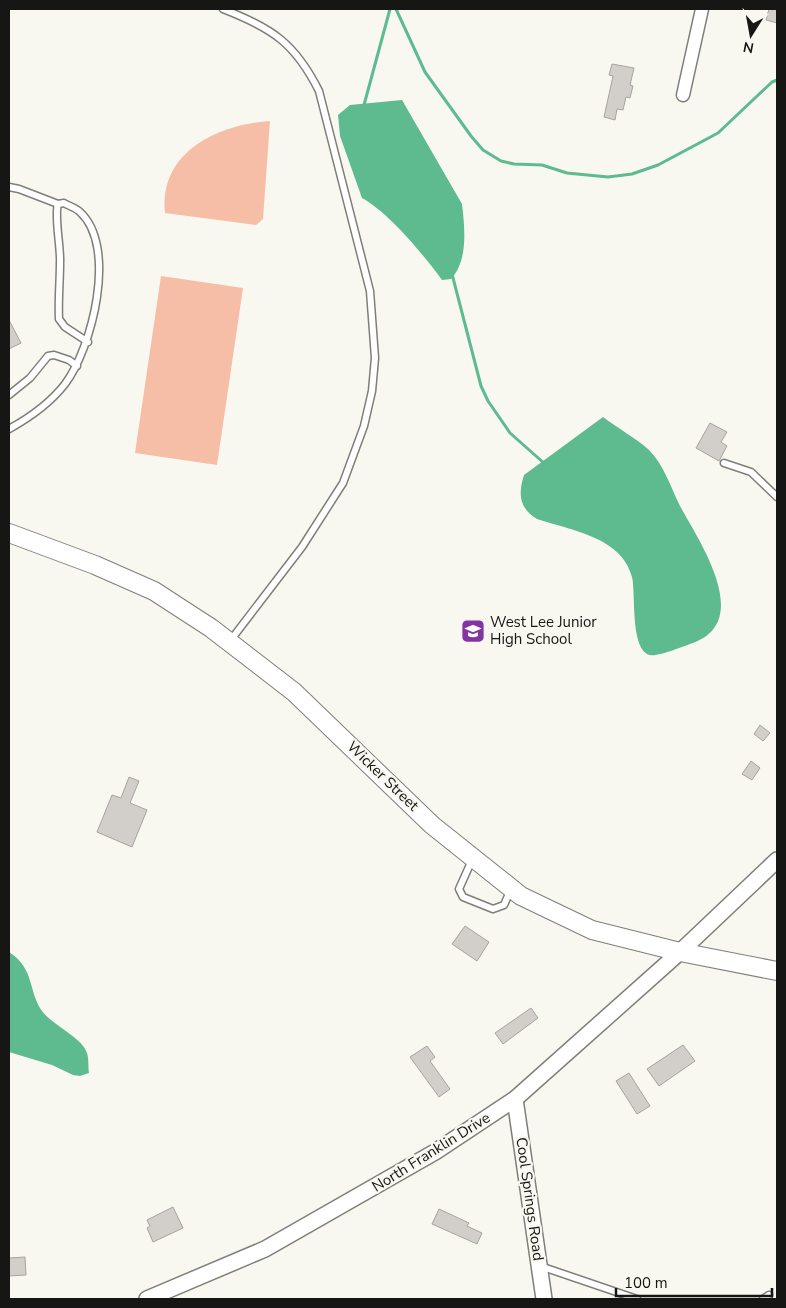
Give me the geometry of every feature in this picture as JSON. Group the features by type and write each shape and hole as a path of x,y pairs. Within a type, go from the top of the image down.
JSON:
{"main road":[{"name":"Wicker Street","path":"9,533 95,565 154,591 229,642 294,692 432,824 521,896 592,930 680,952 777,971"}],"street":[{"path":"683,95 702,9"},
{"name":"North Franklin Drive","path":"147,1299 265,1249 435,1152 516,1099 680,952 777,860"},
{"name":"Cool Springs Road","path":"516,1099 544,1299"}],"lane":[{"path":"223,9 259,23 296,52 309,71 318,91 370,291 374,358 372,391 364,426 343,483 302,547 229,642"},
{"path":"9,187 58,204 64,203 80,212 94,233 98,255 98,290 93,323 88,342 77,366 64,385 46,403 9,429"},
{"path":"58,204 55,213 59,225 58,319 65,327 88,342"},
{"path":"9,395 30,378 48,356 54,355 69,360 77,366"},
{"path":"724,463 751,472 777,498"},
{"path":"474,858 460,882 459,889 463,897 481,906 499,908 504,905 511,888"},
{"path":"539,1265 637,1299"},
{"path":"763,1299 769,1295"}],"shaded area":[{"path":"402,100 462,204 464,224 463,254 451,279 442,280 416,247 394,224 383,213 362,198 340,136 338,115 350,105"},
{"path":"270,121 263,219 256,225 165,213 165,192 171,173 182,158 196,145 213,135 231,128"},
{"path":"161,276 243,288 217,465 135,453"},
{"path":"603,417 649,450 659,463 709,559 716,579 721,599 719,617 711,632 693,643 671,651 650,655 644,651 639,643 635,620 632,577 626,563 618,553 593,537 537,519 531,515 521,500 524,475"},
{"path":"9,952 23,966 27,973 42,1011 84,1047 88,1055 89,1073 80,1076 73,1075 52,1065 9,1052"}],"building":[{"path":"769,9 777,9 777,23 766,20"},
{"path":"612,64 634,68 630,85 633,86 630,98 626,97 623,110 617,109 615,120 604,117 613,76 609,75"},
{"path":"9,320 21,343 9,349"},
{"path":"710,423 727,432 721,442 727,446 719,461 696,448"},
{"path":"760,725 770,733 763,741 754,734"},
{"path":"751,761 760,768 752,780 742,774"},
{"path":"129,777 139,781 130,803 147,810 132,847 97,832 112,795 121,798"},
{"path":"465,926 489,942 477,961 452,944"},
{"path":"531,1008 538,1018 503,1044 495,1033"},
{"path":"683,1045 695,1061 659,1086 647,1069"},
{"path":"427,1046 435,1057 430,1061 450,1089 439,1097 410,1057"},
{"path":"629,1073 650,1106 637,1114 616,1081"},
{"path":"173,1207 183,1228 153,1242 147,1228 150,1226 147,1220"},
{"path":"439,1209 469,1223 467,1226 482,1233 477,1244 432,1224"},
{"path":"25,1257 26,1275 9,1276 9,1258"}],"waterway":[{"path":"365,107 390,9"},
{"path":"396,9 425,72 471,136 483,150 501,161 514,164 542,165 567,173 608,177 632,174 658,165 718,133 772,82 777,80"},
{"path":"452,274 481,386 488,401 510,433 545,464"}],"place":[{"name":"West Lee Junior High School","path":"473,631"}]}
